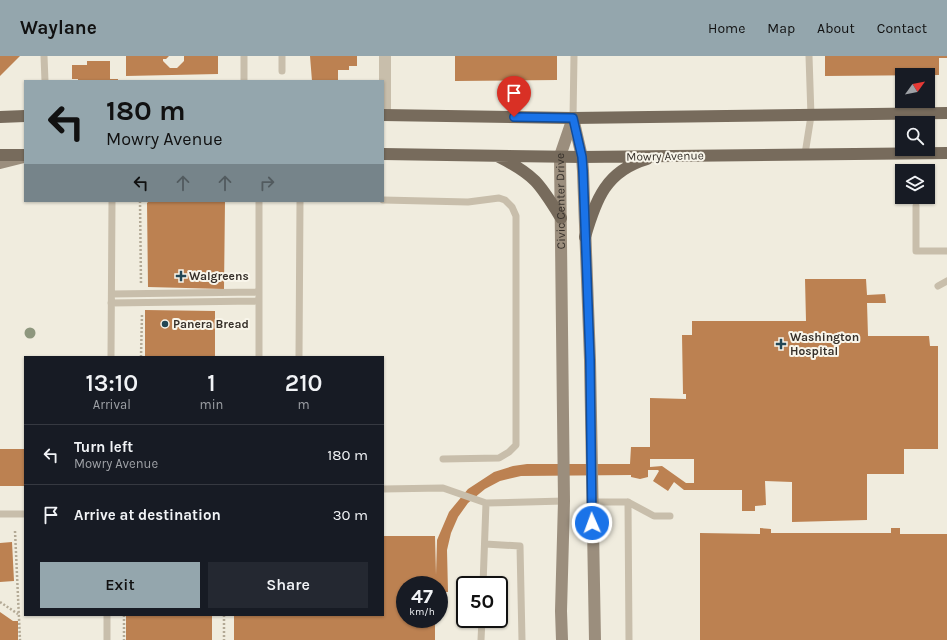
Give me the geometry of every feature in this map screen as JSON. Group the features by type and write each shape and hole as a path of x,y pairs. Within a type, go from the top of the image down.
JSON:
{"main road":[{"path":"384,115 573,118 947,113"},
{"path":"0,117 24,116"},
{"name":"Civic Center Drive","path":"562,640 560,611 564,502 560,156 573,118"},
{"name":"Civic Center Drive","path":"573,118 582,157 590,360 591,502 595,640"},
{"name":"Mowry Avenue","path":"384,154 582,157 947,153"},
{"path":"0,155 24,156"},
{"path":"496,155 522,168 536,180 561,218"},
{"path":"0,163 24,156"},
{"path":"585,237 594,206 602,192 613,178 628,166 658,156"}],"street":[{"path":"384,115 385,56"}],"lane":[{"path":"44,56 45,80"},
{"path":"244,56 244,80"},
{"path":"282,56 282,71"},
{"path":"573,118 574,56"},
{"path":"805,154 811,116 809,56"},
{"path":"384,200 468,202 499,198 505,200 512,207 516,216 516,445 509,452 499,458 443,459"},
{"path":"111,356 112,202"},
{"path":"258,356 259,202"},
{"path":"299,356 300,202"},
{"path":"916,206 916,251 947,251"},
{"path":"938,286 947,281"},
{"path":"112,294 258,292"},
{"path":"112,302 259,301"},
{"path":"384,489 443,488 486,503 564,502"},
{"path":"591,502 628,502 654,516 670,516"},
{"path":"628,502 630,640"},
{"path":"483,576 486,503"},
{"path":"0,514 24,514"},
{"path":"485,544 520,546 522,640"},
{"path":"107,616 107,640"},
{"path":"481,640 482,628"}],"path":[{"path":"140,202 141,286"},
{"path":"141,356 142,309"},
{"path":"15,531 20,640"},
{"path":"0,602 19,614"},
{"path":"124,616 124,640"},
{"path":"224,616 224,640"}],"building":[{"path":"0,56 20,56 0,76"},
{"path":"126,56 169,56 166,59 163,59 163,61 170,68 177,68 184,61 184,56 218,56 218,74 126,76"},
{"path":"310,56 357,56 357,66 349,66 349,70 338,70 338,80 312,80"},
{"path":"455,56 557,56 557,80 455,81"},
{"path":"825,56 947,56 947,58 939,58 939,75 935,75 935,68 895,68 895,75 825,76"},
{"path":"87,61 110,61 110,79 118,80 72,79 72,65 87,65"},
{"name":"Walgreens","path":"225,202 224,289 148,287 147,203"},
{"path":"805,279 866,279 867,295 885,294 886,303 867,303 868,336 929,336 930,346 938,346 938,449 904,449 904,474 867,474 867,520 792,522 792,482 765,481 766,505 755,506 755,511 742,511 742,490 684,490 674,482 668,491 653,481 659,471 658,470 648,470 648,477 640,479 631,477 631,475 521,476 500,481 485,489 468,503 458,517 451,533 447,550 448,576 396,576 396,628 435,628 435,640 234,640 234,616 384,616 384,536 435,536 436,575 437,540 449,512 468,489 494,472 513,466 527,464 630,464 631,447 650,447 650,398 686,399 686,394 683,394 682,335 692,335 692,321 806,321","holes":["650,459 694,459 694,483 686,483 662,466 650,467"]},
{"path":"145,310 215,311 215,356 145,356"},
{"path":"0,449 24,449 24,486 0,486"},
{"path":"760,528 771,529 771,533 891,533 891,528 900,528 900,534 947,534 947,640 700,640 700,533 760,534"},
{"path":"12,542 14,581 0,582 0,543"},
{"path":"0,612 13,621 18,621 18,640 0,640"},
{"path":"126,616 212,616 212,640 126,640"}],"place":[{"name":"Walgreens","path":"181,276"},
{"name":"Panera Bread","path":"165,324"},
{"name":"Washington Hospital","path":"781,344"}],"route":[{"path":"514,117 573,118 582,157 590,360 592,523"}]}
